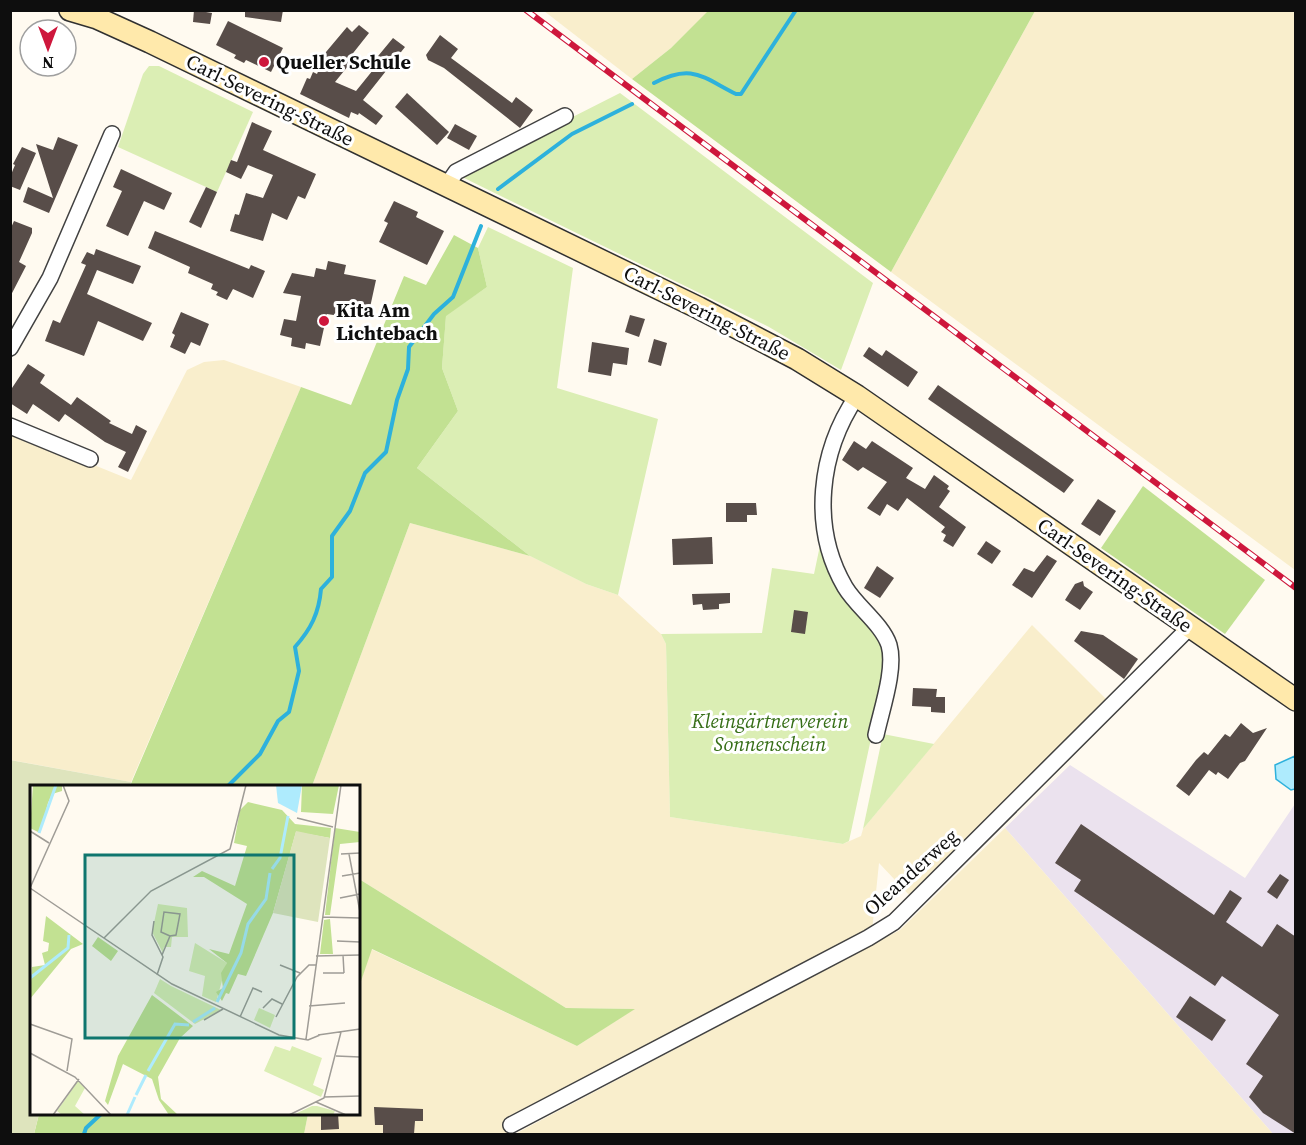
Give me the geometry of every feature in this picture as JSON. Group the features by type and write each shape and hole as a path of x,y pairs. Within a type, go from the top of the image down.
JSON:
{"street":[{"name":"Carl-Severing-Straße","path":"70,10 97,18 150,42 764,341 857,396 1296,700"},
{"path":"447,185 456,172 565,116"},
{"path":"10,348 50,278 112,134"},
{"path":"857,396 841,424 831,450 824,480 823,506 829,549 844,586 860,609 885,635 889,646 891,664 876,735"},
{"path":"10,426 90,459"},
{"name":"Oleanderweg","path":"511,1125 868,938 894,922 1190,627"}],"shaded area":[{"path":"1293,10 1295,12 1295,570 891,272 1035,11"},
{"path":"544,11 709,11 671,48 632,79"},
{"path":"224,360 301,387 131,782 11,760 10,431 131,480 187,370 204,362"},
{"path":"410,523 530,556 586,584 618,595 661,634 666,644 670,817 843,844 861,836 863,829 1032,625 1110,703 911,897 879,863 872,931 505,1118 515,1134 304,1134 308,1115 360,1115 360,984 371,949 577,1046 634,1009 566,1008 360,880 360,785 312,785"},
{"path":"1070,765 1245,878 1295,804 1295,1134 1273,1134 1005,828"},
{"path":"1005,828 1273,1134 515,1134 900,930"}],"green space":[{"path":"709,10 1035,11 891,272 632,79 671,48"},
{"path":"149,66 159,66 253,112 217,192 118,147 143,74"},
{"path":"620,93 873,283 841,370 769,327 458,175"},
{"path":"488,227 573,268 557,388 658,419 618,595 586,584 530,556 417,468 458,411 442,368 446,315 487,287 478,248"},
{"path":"454,235 478,248 487,287 446,316 442,368 458,411 417,468 530,556 410,523 312,785 130,785 301,387 351,405 404,276 426,285"},
{"path":"1143,486 1265,580 1225,634 1101,548"},
{"name":"Kleingärtnerverein Sonnenschein","path":"822,536 868,624 884,647 884,678 849,841 843,844 670,817 666,644 661,634 762,633 772,568 814,574"},
{"path":"883,734 934,744 863,829"},
{"path":"10,760 131,782 130,785 30,785 30,1115 39,1115 34,1134 11,1134"},
{"path":"360,880 566,1008 635,1009 577,1046 372,949 360,984"},
{"path":"39,1115 308,1115 304,1134 34,1134"}],"water":[{"path":"1295,756 1295,789 1291,790 1276,779 1275,765"}],"building":[{"path":"194,10 212,13 210,24 193,22"},
{"path":"245,10 283,10 281,22 245,17"},
{"path":"228,21 283,48 271,72 246,60 244,63 234,58 236,55 216,45"},
{"path":"359,25 369,33 350,57 353,60 335,82 356,91 373,70 369,67 393,38 405,47 363,100 383,116 376,125 359,113 358,115 351,112 349,118 300,94 307,78 310,79 313,72 317,74 326,52 347,27 352,32"},
{"path":"440,35 458,49 451,58 512,103 516,97 533,110 520,128 444,68 428,60 426,55"},
{"path":"407,93 449,132 437,145 395,107"},
{"path":"252,122 272,131 263,150 316,174 305,199 298,196 287,220 272,213 263,241 230,231 235,214 239,215 246,193 263,198 273,175 248,165 241,179 226,172 231,160 237,162"},
{"path":"455,124 477,136 469,150 447,138"},
{"path":"58,137 78,145 49,213 23,202 28,187 53,198 36,144 53,150"},
{"path":"22,147 36,153 20,190 10,186 10,177 15,165 13,164"},
{"path":"121,169 172,193 164,210 144,201 128,236 106,226 122,191 113,187"},
{"path":"206,187 217,192 201,228 189,222"},
{"path":"394,201 418,212 416,217 444,231 427,265 379,242 388,223 384,221"},
{"path":"14,221 32,228 32,233 19,262 26,266 10,297 10,230"},
{"path":"155,231 249,269 251,265 265,271 253,298 233,289 227,300 216,295 218,292 211,289 213,284 188,273 190,267 148,248"},
{"path":"96,249 141,266 133,284 97,270 87,294 152,323 143,341 98,321 84,356 45,341 53,320 60,323 86,265 81,263 87,252 94,255"},
{"path":"328,261 346,265 344,274 376,280 369,312 356,309 353,318 327,314 320,346 306,343 305,349 291,346 292,338 280,335 284,319 296,321 301,296 283,293 292,273 314,277 316,268 326,270"},
{"path":"181,312 209,324 200,346 191,342 185,354 170,347 175,335 172,333"},
{"path":"630,315 645,319 639,337 625,332"},
{"path":"654,339 667,343 661,366 648,362"},
{"path":"592,342 629,348 627,365 613,363 611,376 588,372"},
{"path":"869,347 882,356 886,350 918,372 908,387 863,356"},
{"path":"28,364 45,375 40,383 71,405 77,397 111,421 109,423 132,434 136,425 147,431 128,472 118,467 126,452 105,442 65,414 59,422 33,404 27,414 10,403 10,391"},
{"path":"938,385 1074,480 1064,493 928,399"},
{"path":"854,441 866,449 872,441 913,468 906,478 925,489 934,475 949,486 947,489 950,491 939,507 966,527 953,547 943,541 946,535 941,532 945,527 907,498 898,511 887,504 880,516 867,508 887,482 863,467 858,471 842,460"},
{"path":"1098,499 1116,511 1100,536 1081,524"},
{"path":"726,503 756,503 757,515 747,515 747,522 726,522"},
{"path":"712,537 713,564 673,565 672,539"},
{"path":"986,541 1001,551 992,564 977,554"},
{"path":"1047,555 1057,561 1032,598 1012,585 1024,568 1034,572"},
{"path":"877,566 894,578 880,598 864,588"},
{"path":"1083,581 1084,586 1093,592 1080,610 1065,600 1075,584"},
{"path":"730,593 730,603 719,604 719,609 703,610 702,604 693,605 692,594"},
{"path":"794,610 808,612 805,634 791,632"},
{"path":"1081,631 1103,635 1138,659 1124,679 1074,641"},
{"path":"913,688 937,689 936,697 945,697 945,713 931,712 931,707 912,706"},
{"path":"1241,723 1253,733 1267,728 1245,761 1240,763 1228,779 1218,772 1216,775 1209,770 1189,796 1176,786 1204,752 1208,755 1225,734 1230,737"},
{"path":"1081,824 1214,915 1230,890 1242,898 1226,922 1262,947 1277,924 1296,937 1296,1134 1263,1113 1249,1097 1263,1076 1246,1064 1279,1015 1222,976 1215,986 1074,891 1081,880 1055,863"},
{"path":"1280,874 1289,880 1277,899 1267,892"},
{"path":"1190,996 1226,1020 1212,1041 1176,1017"},
{"path":"374,1107 423,1109 423,1121 415,1121 414,1134 383,1134 383,1125 375,1125"},
{"path":"321,1115 338,1115 339,1129 321,1130"}],"waterway":[{"path":"654,83 667,77 688,73 705,78 736,94 741,94 796,10"},
{"path":"498,189 572,134 632,104"},
{"path":"229,785 260,754 278,721 289,712 299,671 295,647 306,634 313,620 321,589 332,577 332,536 350,511 365,473 386,452 397,400 408,369 409,347 434,314 453,297 481,226"},
{"path":"84,1134 86,1128 100,1115"}],"railway":[{"path":"526,10 1296,588"}],"place":[{"name":"Queller Schule","path":"264,62"},
{"name":"Kita Am Lichtebach","path":"324,321"}]}
